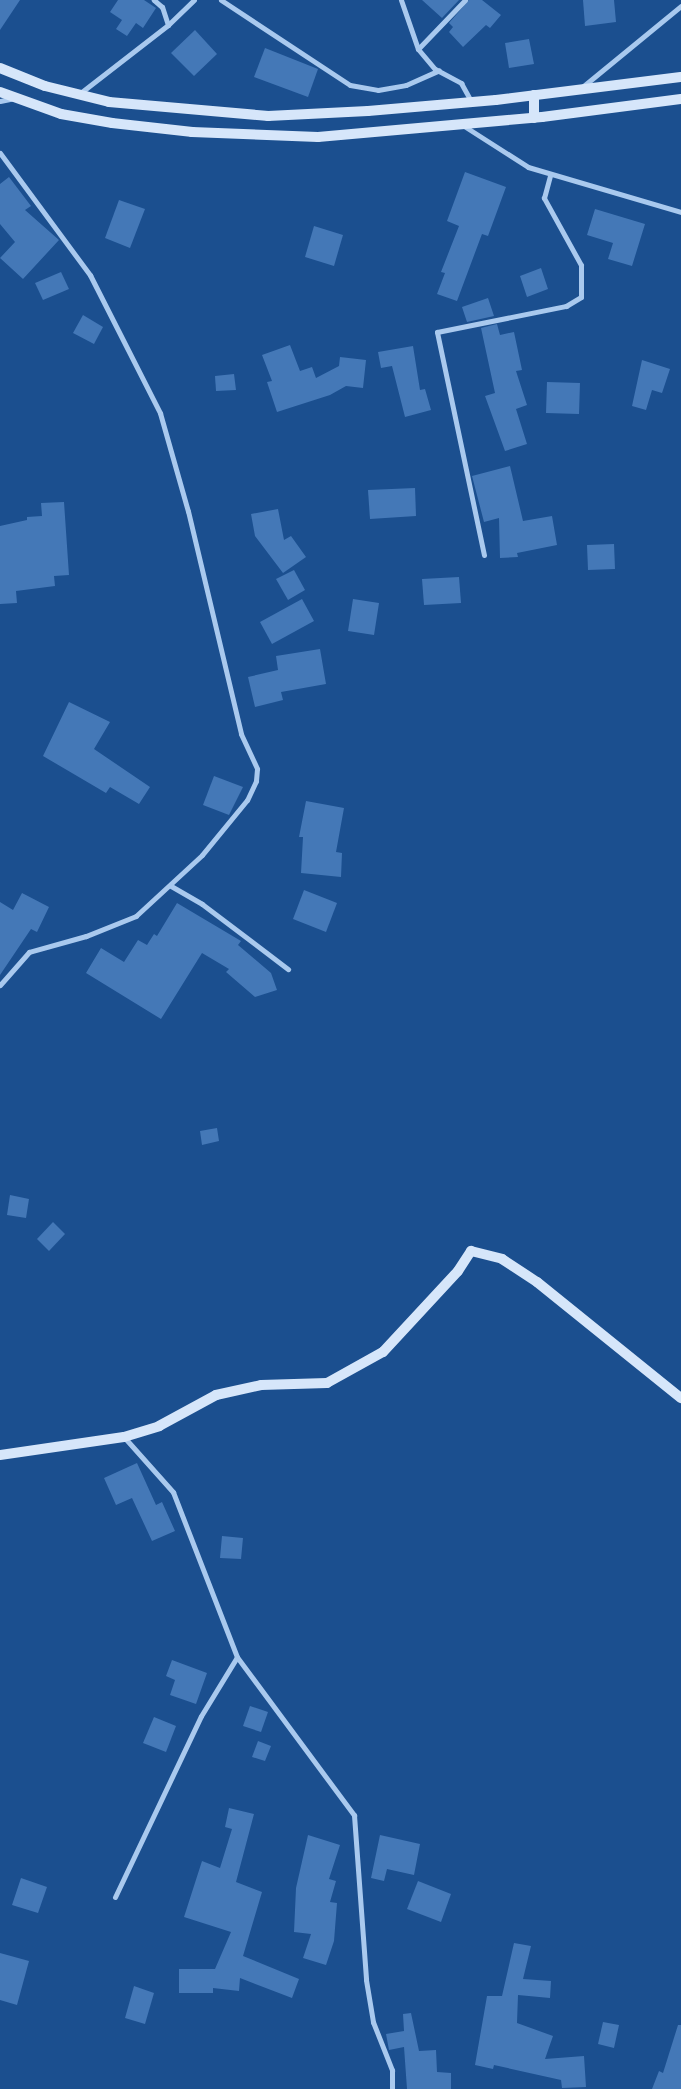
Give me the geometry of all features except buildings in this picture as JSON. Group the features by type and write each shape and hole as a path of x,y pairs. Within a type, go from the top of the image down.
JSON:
{"main road":[{"path":"0,68 45,86 108,102 268,116 472,102 681,77"},
{"path":"0,92 61,114 112,122 258,136 318,137 534,118 681,100"},
{"path":"534,95 534,118"},
{"path":"0,1455 124,1437 159,1426 216,1395 261,1385 327,1383 383,1352 458,1271 472,1251 502,1259 537,1282 681,1398"}],"street":[{"path":"154,0 162,8 168,25"},
{"path":"78,94 168,25 194,0"},
{"path":"221,0 350,85 378,90 406,85 439,70"},
{"path":"401,0 418,49 439,70 461,83 472,102"},
{"path":"418,49 466,0"},
{"path":"580,89 681,6"},
{"path":"0,102 16,98"},
{"path":"462,124 528,167 681,212"},
{"path":"0,152 90,275 160,413 188,511 241,734 258,769 256,782 247,800 202,855 171,886 136,916 86,936 29,952 0,985"},
{"path":"484,555 438,332 566,306 581,297 581,265 544,198 550,175"},
{"path":"171,886 202,904 288,969"},
{"path":"124,1437 173,1492 237,1657 354,1816 366,1980 373,2022 392,2070 392,2089"},
{"path":"115,1897 201,1716 237,1657"}]}
